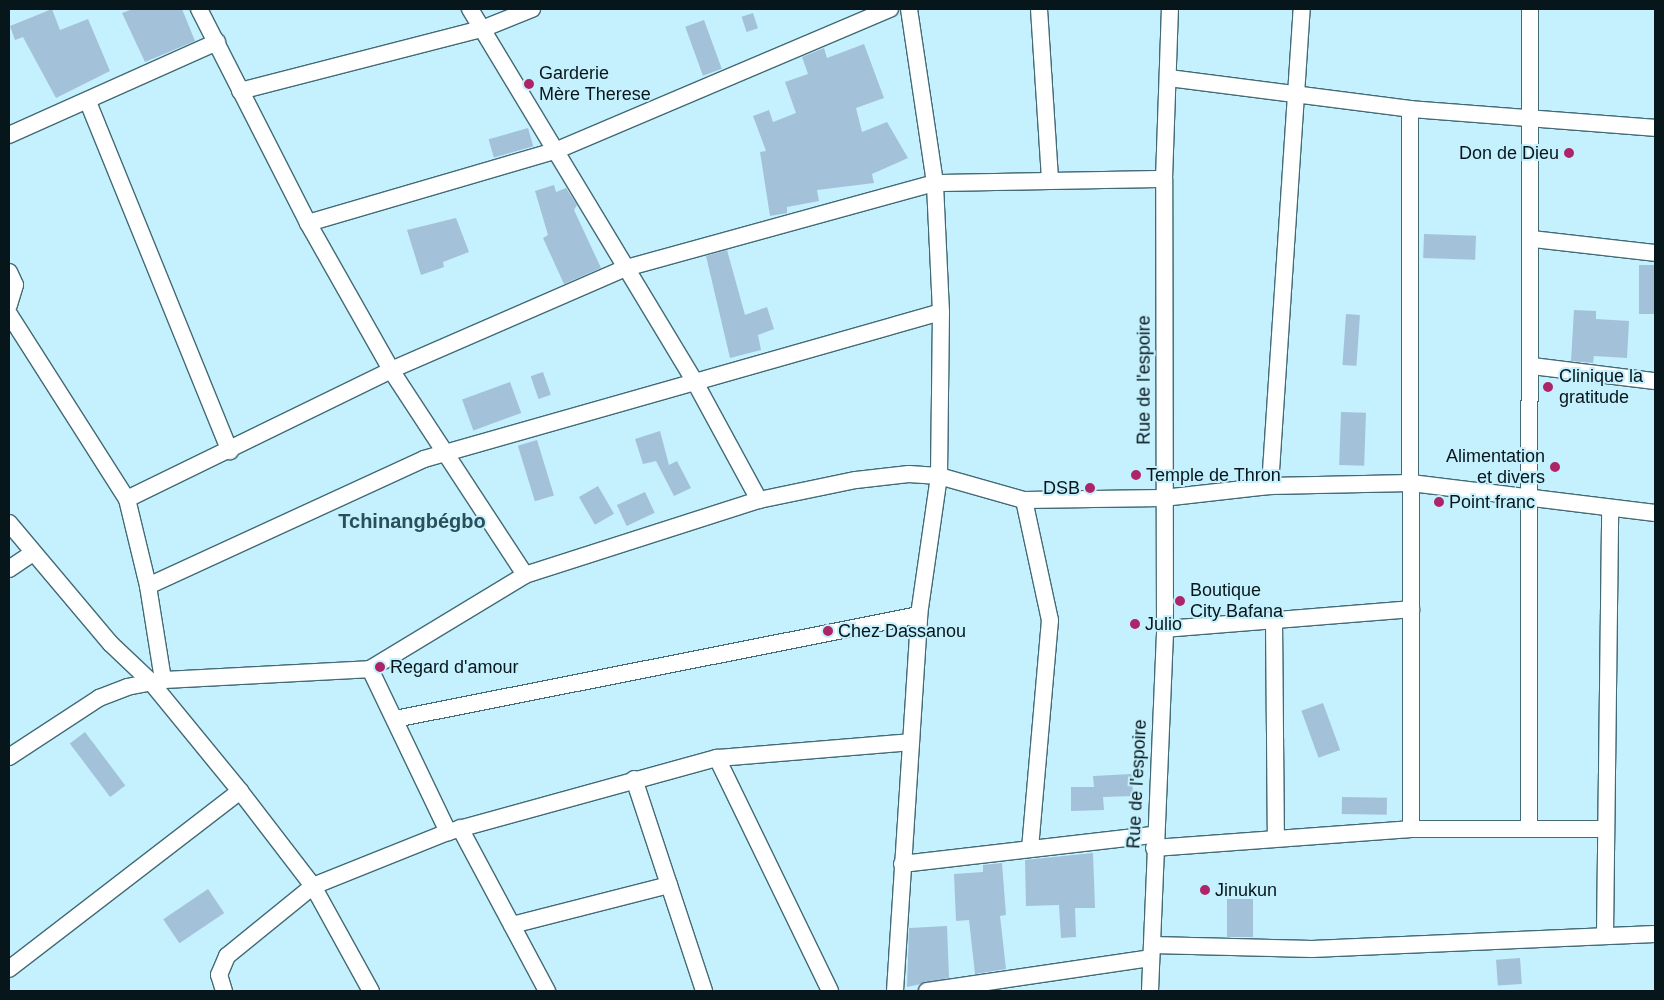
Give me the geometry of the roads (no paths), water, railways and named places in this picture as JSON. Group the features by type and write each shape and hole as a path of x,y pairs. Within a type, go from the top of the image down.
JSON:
{"street":[{"path":"199,9 308,223 392,370 525,574"},
{"path":"470,9 696,384 760,500"},
{"path":"240,91 482,29 532,9"},
{"path":"308,223 555,151 890,9"},
{"path":"895,991 919,615 939,476 941,312 935,183 909,9"},
{"path":"1039,9 1050,180"},
{"name":"Rue de l'espoire","path":"1150,991 1154,842 1165,629 1163,498 1164,180 1170,9"},
{"path":"1270,486 1298,94 1302,9"},
{"path":"1529,827 1533,239 1528,121 1530,9"},
{"path":"9,135 88,102 216,42"},
{"path":"1169,78 1410,109 1528,121 1655,128"},
{"path":"88,102 230,451"},
{"path":"1410,109 1411,829"},
{"path":"126,498 230,451 392,370 626,268 935,183 1164,180"},
{"path":"1533,239 1655,253"},
{"path":"9,272 15,285 9,305"},
{"path":"148,586 394,470 941,312"},
{"path":"9,314 126,498 148,586 157,681"},
{"path":"1532,366 1655,381"},
{"path":"9,758 98,698 157,681 370,669 525,574 760,500 856,480 939,476 1024,500 1163,498 1270,486 1411,483 1655,513"},
{"path":"1024,500 1050,620 1030,847"},
{"path":"1605,935 1604,829 1610,508"},
{"path":"9,523 33,553 157,681 313,886 371,991"},
{"path":"9,569 33,553"},
{"path":"1165,629 1411,609"},
{"path":"395,719 919,615"},
{"path":"1274,620 1276,836"},
{"path":"370,669 454,830 512,924 547,991"},
{"path":"224,991 219,974 228,956 313,886 454,830 634,779 717,758 910,742"},
{"path":"717,758 830,991"},
{"path":"634,779 704,991"},
{"path":"9,969 240,791"},
{"path":"902,864 1030,847 1411,829 1529,827 1604,829"},
{"path":"512,924 669,886"},
{"path":"927,991 1151,951 1312,949 1655,934"}],"place":[{"name":"Garderie Mère Therese","path":"529,84"},
{"name":"Don de Dieu","path":"1569,153"},
{"name":"Clinique la gratitude","path":"1548,387"},
{"name":"Alimentation et divers","path":"1555,467"},
{"name":"Temple de Thron","path":"1136,475"},
{"name":"DSB","path":"1090,488"},
{"name":"Point franc","path":"1439,502"},
{"name":"Boutique City Bafana","path":"1180,601"},
{"name":"Julio","path":"1135,624"},
{"name":"Chez Dassanou","path":"828,631"},
{"name":"Regard d'amour","path":"380,667"},
{"name":"Jinukun","path":"1205,890"}],"district":[{"name":"Tchinangbégbo","path":"412,521"}]}
